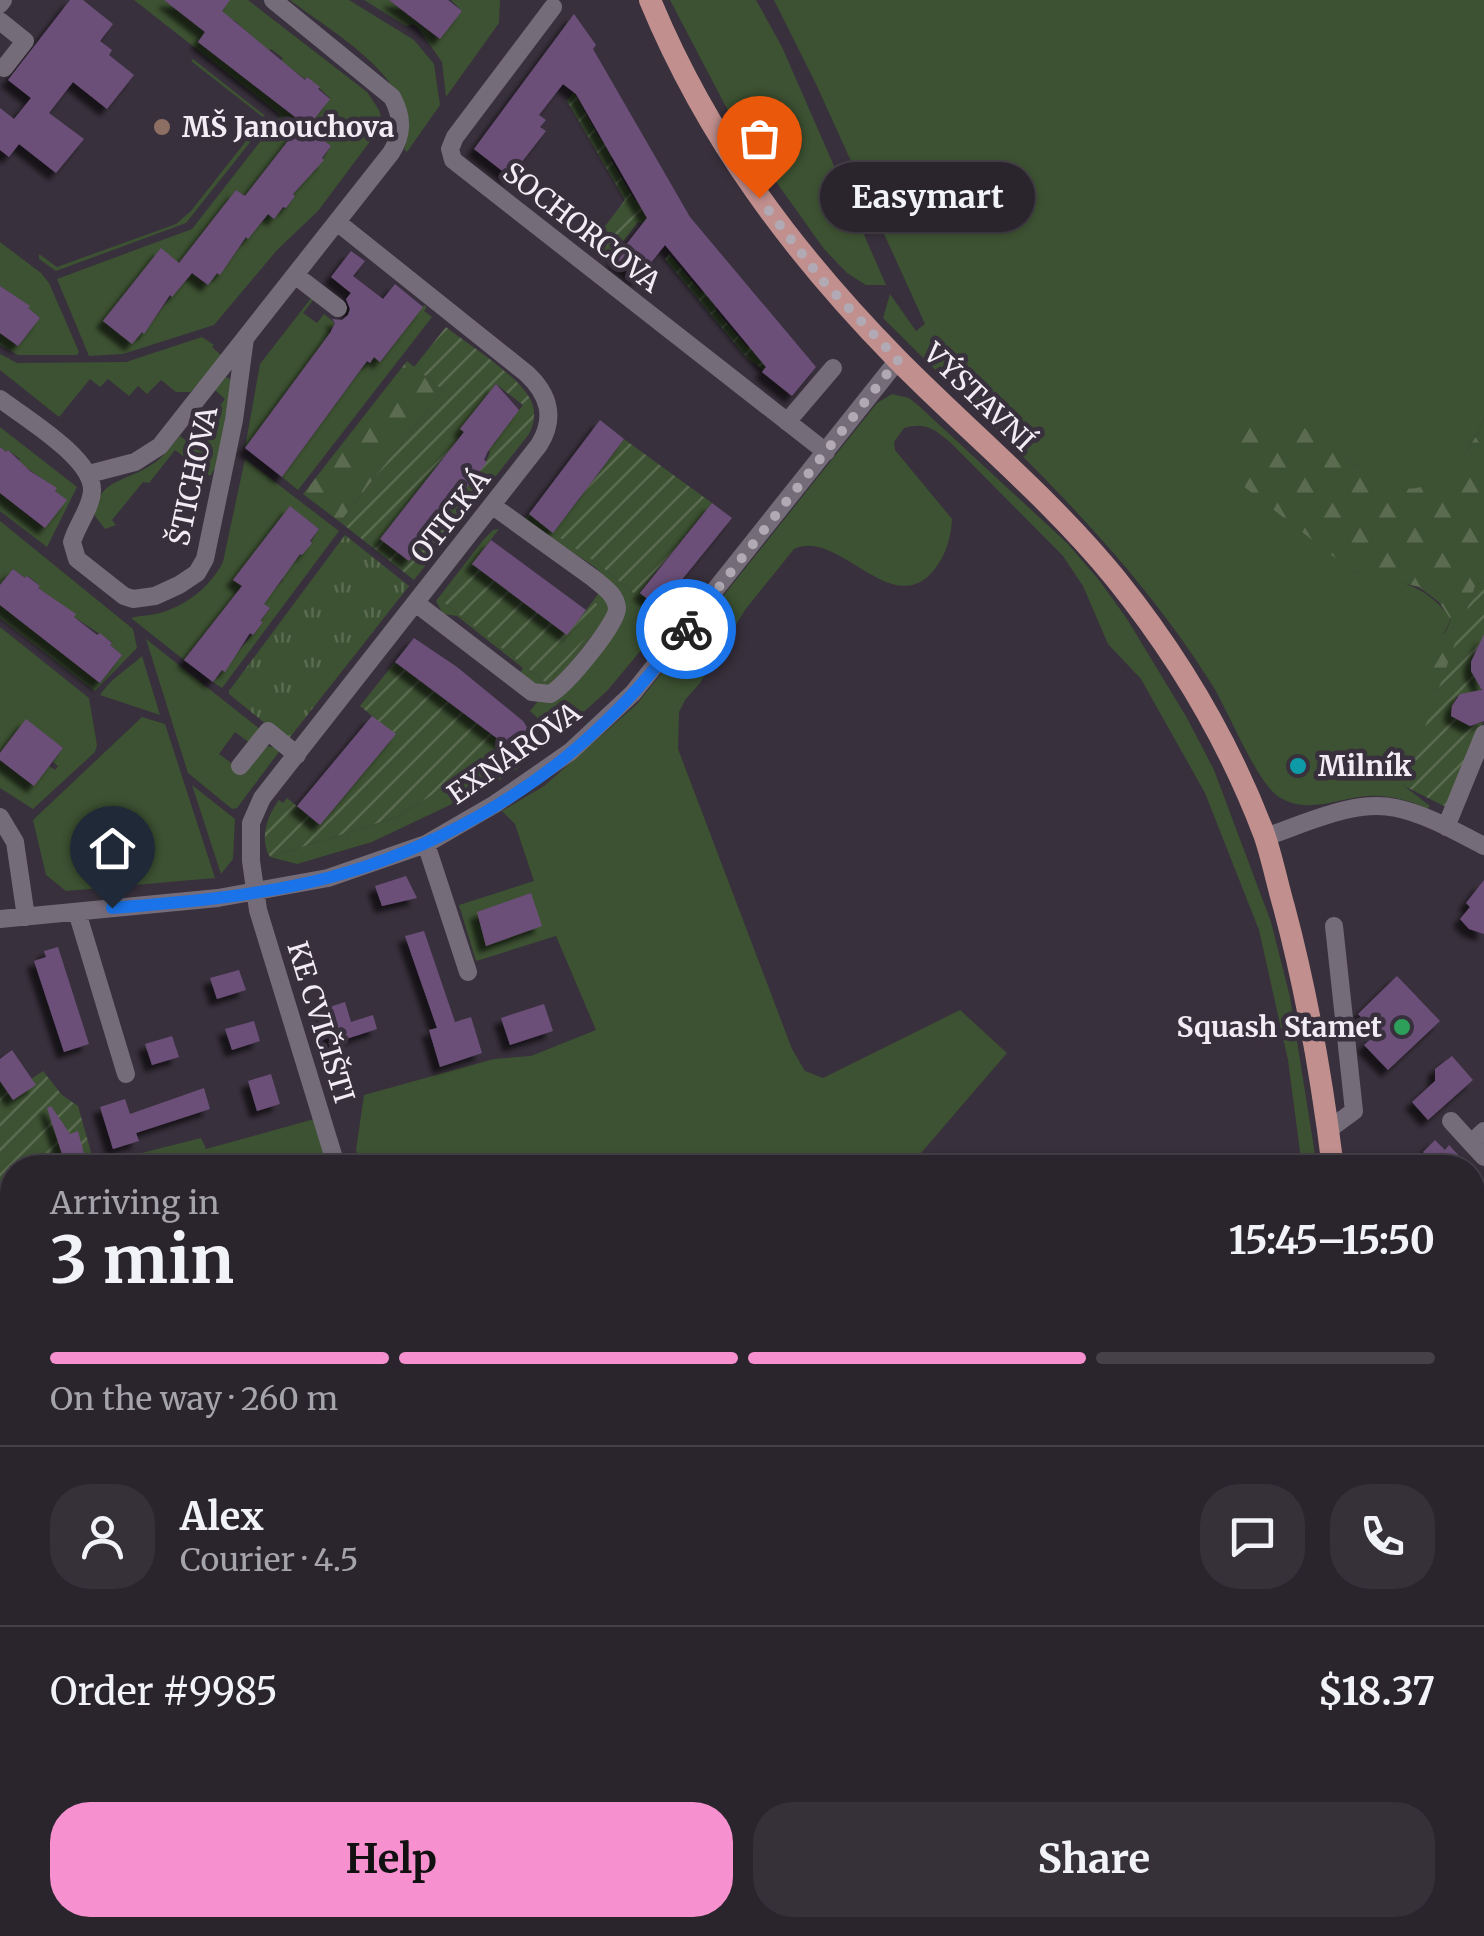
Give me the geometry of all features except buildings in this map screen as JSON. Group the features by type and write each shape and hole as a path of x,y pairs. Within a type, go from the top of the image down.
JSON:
{"main road":[{"name":"VÝSTAVNÍ","path":"650,0 682,71 738,168 780,228 823,281 898,360 1043,500 1119,582 1200,700 1227,749 1265,837 1312,1027 1331,1155"}],"street":[{"name":"ŠTICHOVA","path":"245,338 234,420 206,558 192,577 155,596 124,596 77,560 72,542 92,493 88,474 135,462 160,446 397,143 401,128 398,106 379,83 274,0"},
{"name":"SOCHORCOVA","path":"554,7 455,137 450,149 453,160 826,452"},
{"path":"0,21 25,41 4,68"},
{"name":"OTICKÁ","path":"255,892 250,844 252,815 493,506 542,440 550,415 544,394 526,372 337,222"},
{"path":"295,275 338,308"},
{"name":"EXNÁROVA","path":"0,919 255,892 328,878 426,844 537,776 606,722 656,667 898,360"},
{"path":"787,422 833,368"},
{"path":"0,399 77,460 88,474"},
{"path":"417,604 532,692 550,694 565,684 614,620 616,603 593,578 493,506"},
{"path":"240,766 268,731 297,754"},
{"path":"1446,826 1484,734"},
{"path":"1265,837 1374,806 1398,808 1484,846"},
{"path":"0,817 8,825 14,842 26,916"},
{"path":"426,844 468,972"},
{"name":"KE CVIČIŠTI","path":"255,892 334,1155"},
{"path":"78,912 126,1074"},
{"path":"1328,1130 1354,1111 1334,926"},
{"path":"1312,1027 1345,1037"},
{"path":"1451,1120 1477,1137"}],"green space":[{"path":"134,0 164,0 205,32 198,42 302,123 245,196 236,190 179,263 161,249 104,321 144,333 189,271 207,285 220,274 265,212 286,208 331,146 308,127 330,98 220,13 227,4 222,0 248,0 367,92 383,124 318,211 277,250 214,325 123,354 89,356 57,279 192,229 281,115"},
{"path":"290,0 349,0 414,40 434,64 440,105 407,152 407,125 401,102 389,82 372,62"},
{"path":"364,0 389,0 439,39 462,11 451,0 500,0 499,23 446,97 442,62 418,28 413,24 406,26"},
{"path":"670,0 756,0 782,47 886,285 866,285 847,273 824,249 735,124"},
{"path":"774,0 1484,0 1484,418 1471,445 1450,470 1424,487 1409,490 1388,486 1329,445 1352,571 1419,590 1451,619 1429,664 1430,687 1439,691 1404,786 1430,806 1427,809 1383,796 1300,805 1270,789 1209,680 1137,581 1056,490 883,318 890,294 916,331 925,324"},
{"path":"193,59 264,115 267,121 186,223 56,271 39,259 39,254 57,267 176,224 191,211 264,118"},
{"path":"574,92 600,139 604,137 614,155 610,158 635,201 639,199 649,217 643,224 638,222 614,253 618,257 615,260 593,242 625,200 567,101"},
{"path":"0,242 49,283 77,355 18,355 0,345 0,333 18,346 40,318 0,286"},
{"path":"669,254 717,306 715,309 747,347 757,353 785,330 790,337 763,370 747,358 665,259"},
{"path":"312,297 303,313 317,323 324,314 335,323 329,332 369,363 374,357 381,361 424,305 424,311 432,317 298,490 282,477 365,364 328,336 245,448 260,364"},
{"path":"446,327 518,383 532,403 534,415 529,434 414,580 340,522 443,390 414,367","holes":["496,384 523,405 517,413 514,411 494,444 486,449 490,452 486,462 409,561 380,539 464,432 461,429"]},
{"path":"202,337 221,355 191,392 176,392 161,380 147,394 138,386 129,396 108,379 100,387 90,379 59,417 0,370 0,354 17,363 126,362"},
{"path":"407,361 443,390 340,522 303,494"},
{"path":"226,377 234,381 216,467 210,476 175,450 112,520 116,525 105,529 95,516 101,495 114,483 155,462 180,436 191,444 225,399 215,390"},
{"path":"892,394 909,398 1067,543 1127,619 1187,718 1214,770 1271,922 1290,997 1315,1155 1300,1155 1288,1060 1259,930 1205,793 1141,679 1108,644 1083,586 1063,556 953,445 937,432 919,426 904,428 894,442 895,450 952,519 947,546 934,570 918,583 901,586 829,550 811,546 794,549 745,610 700,683 685,700 679,712 678,749 792,1049 805,1071 823,1078 960,1010 1007,1053 919,1155 357,1155 364,1095 494,1059 531,1056 596,1030 556,936 476,961 459,905 534,881 515,824 502,811 544,786 637,704 877,403"},
{"path":"1484,418 1484,583 1476,584 1439,691 1430,687 1424,676 1429,664 1426,648 1445,633 1451,620 1439,602 1419,587 1352,571 1233,478 1234,436 1259,419 1284,420 1307,430 1375,478 1397,487 1420,487 1444,474 1457,461 1473,442"},
{"path":"0,427 77,487 47,547 0,511 0,493 44,528 66,500 56,488 18,462 20,459 0,447"},
{"path":"624,439 712,503 640,592 664,601 674,610 666,620 553,533"},
{"path":"245,459 339,531 222,688 213,682 270,609 261,602 283,580 281,577 319,529 291,507 234,579 242,586 184,660 131,618 181,604 198,593 218,571"},
{"path":"529,514 666,620 607,691 557,736 530,711 539,700 559,696 620,592 595,567 524,520"},
{"path":"0,521 133,629 137,648 95,691 0,618 0,605 100,683 122,655 110,645 112,642 74,617 28,576 25,578 13,569 0,585"},
{"path":"499,529 443,602 545,682 552,680 606,612 593,601 600,591 607,597 609,614 555,683 542,688 519,674 523,668 457,616 443,614 436,601 484,539"},
{"path":"345,535 409,586 287,741 229,691"},
{"path":"472,564 567,634 593,601 607,611 552,680 545,682 443,602"},
{"path":"1484,583 1484,642 1479,644 1471,662 1475,679 1483,684 1479,694 1456,697 1451,716 1470,726 1483,722 1446,807 1404,786 1476,584"},
{"path":"0,627 89,698 95,752 33,809 0,788 0,760 34,785 49,766 55,770 58,766 53,762 63,748 26,720 0,753"},
{"path":"146,639 261,730 251,744 235,732 219,754 243,772 267,746 281,749 237,808 232,809 188,773"},
{"path":"142,656 160,715 100,695"},
{"path":"395,662 504,744 507,741 522,762 490,782 456,780 397,817 270,857 265,843 266,828 279,800 283,803 287,798 320,825 395,735 360,706"},
{"path":"142,717 165,724 215,878 66,891 46,875 33,820"},
{"path":"524,761 490,786 372,842 297,864 270,857 397,817 456,780 490,782"},
{"path":"192,785 235,819 233,859 221,874"},
{"path":"43,1071 62,1095 78,1106 92,1155 0,1155 0,1081 13,1100 35,1085 31,1079"},
{"path":"318,1118 329,1155 134,1155 201,1138 206,1149"}],"way so far":[{"path":"686,629 898,360 823,281 759,198"}],"place":[{"name":"MŠ Janouchova","path":"162,127"},
{"name":"Easymart","path":"759,198"},
{"name":"Milník","path":"1298,766"},
{"name":"Squash Stamet","path":"1402,1027"}],"route":[{"path":"112,908 218,898 298,885 356,870 426,844 495,804 570,752 606,722 686,629"}]}
